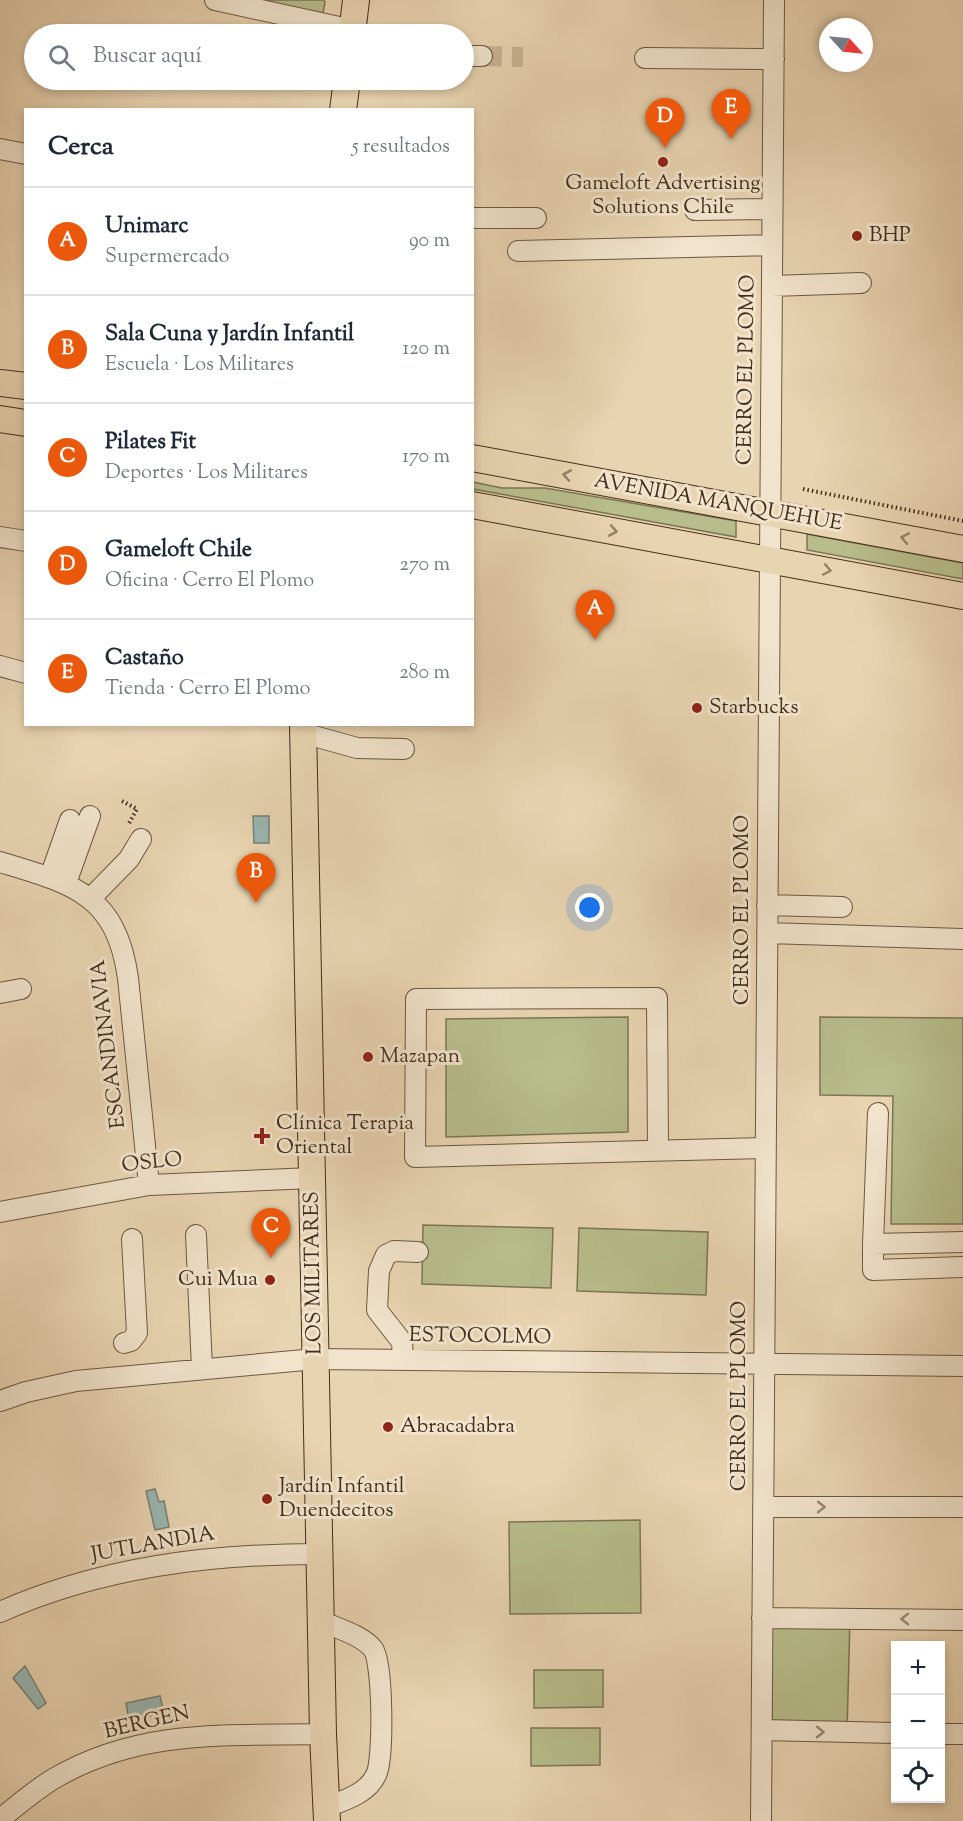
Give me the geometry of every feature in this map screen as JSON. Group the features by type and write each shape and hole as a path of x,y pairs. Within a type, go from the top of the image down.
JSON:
{"main road":[{"path":"353,24 357,0"},
{"path":"343,108 346,90"},
{"path":"0,419 24,423"},
{"name":"AVENIDA MANQUEHUE","path":"474,458 963,549"},
{"path":"474,505 963,596"},
{"name":"LOS MILITARES","path":"303,729 322,1734 327,1814"}],"street":[{"path":"215,0 318,24"},
{"name":"CERRO EL PLOMO","path":"761,1821 774,0"},
{"path":"645,58 774,59"},
{"path":"0,149 24,154"},
{"path":"695,210 772,209"},
{"path":"474,218 536,218"},
{"path":"518,251 772,245"},
{"path":"772,286 861,283"},
{"path":"0,537 24,541"},
{"path":"0,666 24,673"},
{"path":"303,729 357,748 404,749"},
{"path":"58,880 90,816"},
{"path":"58,880 70,820"},
{"path":"90,899 129,859 141,839"},
{"name":"ESCANDINAVIA","path":"0,862 58,880 90,899 115,929 124,955 149,1185"},
{"path":"767,905 842,907"},
{"path":"767,933 963,939"},
{"path":"0,993 21,989"},
{"path":"658,1150 657,998 416,999 415,1157 765,1148"},
{"path":"878,1113 873,1270 963,1268"},
{"name":"OSLO","path":"0,1212 149,1185 312,1178"},
{"path":"196,1235 202,1368"},
{"path":"124,1343 131,1341 137,1333 132,1239"},
{"path":"873,1244 963,1242"},
{"path":"403,1360 402,1342 377,1310 379,1271 386,1255 394,1251 418,1252"},
{"path":"123,1308 125,1375"},
{"name":"ESTOCOLMO","path":"0,1401 26,1392 76,1381 315,1359 963,1366"},
{"path":"763,1507 963,1507"},
{"name":"JUTLANDIA","path":"0,1612 88,1581 171,1563 256,1554 319,1554"},
{"path":"762,1618 963,1620"},
{"path":"321,1621 367,1643 377,1655 380,1670 380,1758 376,1777 353,1797 327,1814"},
{"path":"762,1730 891,1733"},
{"name":"BERGEN","path":"0,1819 55,1778 115,1752 147,1743 206,1734 322,1734"},
{"path":"945,1734 963,1734"}],"path":[{"path":"803,489 963,521"}],"green space":[{"path":"254,0 324,0 325,2 323,13"},
{"path":"474,482 502,488 545,488 736,521 736,537 474,489"},
{"path":"807,534 963,563 963,579 807,550"},
{"path":"628,1017 628,1132 446,1137 446,1019"},
{"path":"820,1017 963,1018 963,1224 891,1224 893,1096 820,1095"},
{"path":"423,1225 553,1228 551,1288 422,1284"},
{"path":"579,1228 708,1232 706,1295 577,1291"},
{"path":"640,1520 641,1613 510,1614 509,1522"},
{"path":"762,1618 850,1619 847,1732 762,1730"},
{"path":"534,1670 603,1670 603,1707 534,1708"},
{"path":"531,1728 600,1728 600,1765 531,1766"}],"water":[{"path":"253,816 269,816 269,843 254,843"},
{"path":"155,1489 159,1502 164,1501 169,1527 155,1530 146,1491"},
{"path":"25,1666 46,1703 38,1709 13,1678"},
{"path":"160,1696 164,1713 129,1720 126,1703"}],"tunnel":[{"path":"482,56 523,57"}],"place":[{"name":"Castaño","path":"731,139"},
{"name":"Gameloft Chile","path":"665,148"},
{"name":"Gameloft Advertising Solutions Chile","path":"663,162"},
{"name":"BHP","path":"857,236"},
{"name":"Unimarc","path":"595,640"},
{"name":"Starbucks","path":"697,708"},
{"name":"Sala Cuna y Jardín Infantil","path":"256,903"},
{"name":"Mazapan","path":"368,1057"},
{"name":"Clínica Terapia Oriental","path":"262,1136"},
{"name":"Pilates Fit","path":"271,1258"},
{"name":"Cui Mua","path":"270,1280"},
{"name":"Abracadabra","path":"388,1427"},
{"name":"Jardín Infantil Duendecitos","path":"267,1499"}]}
